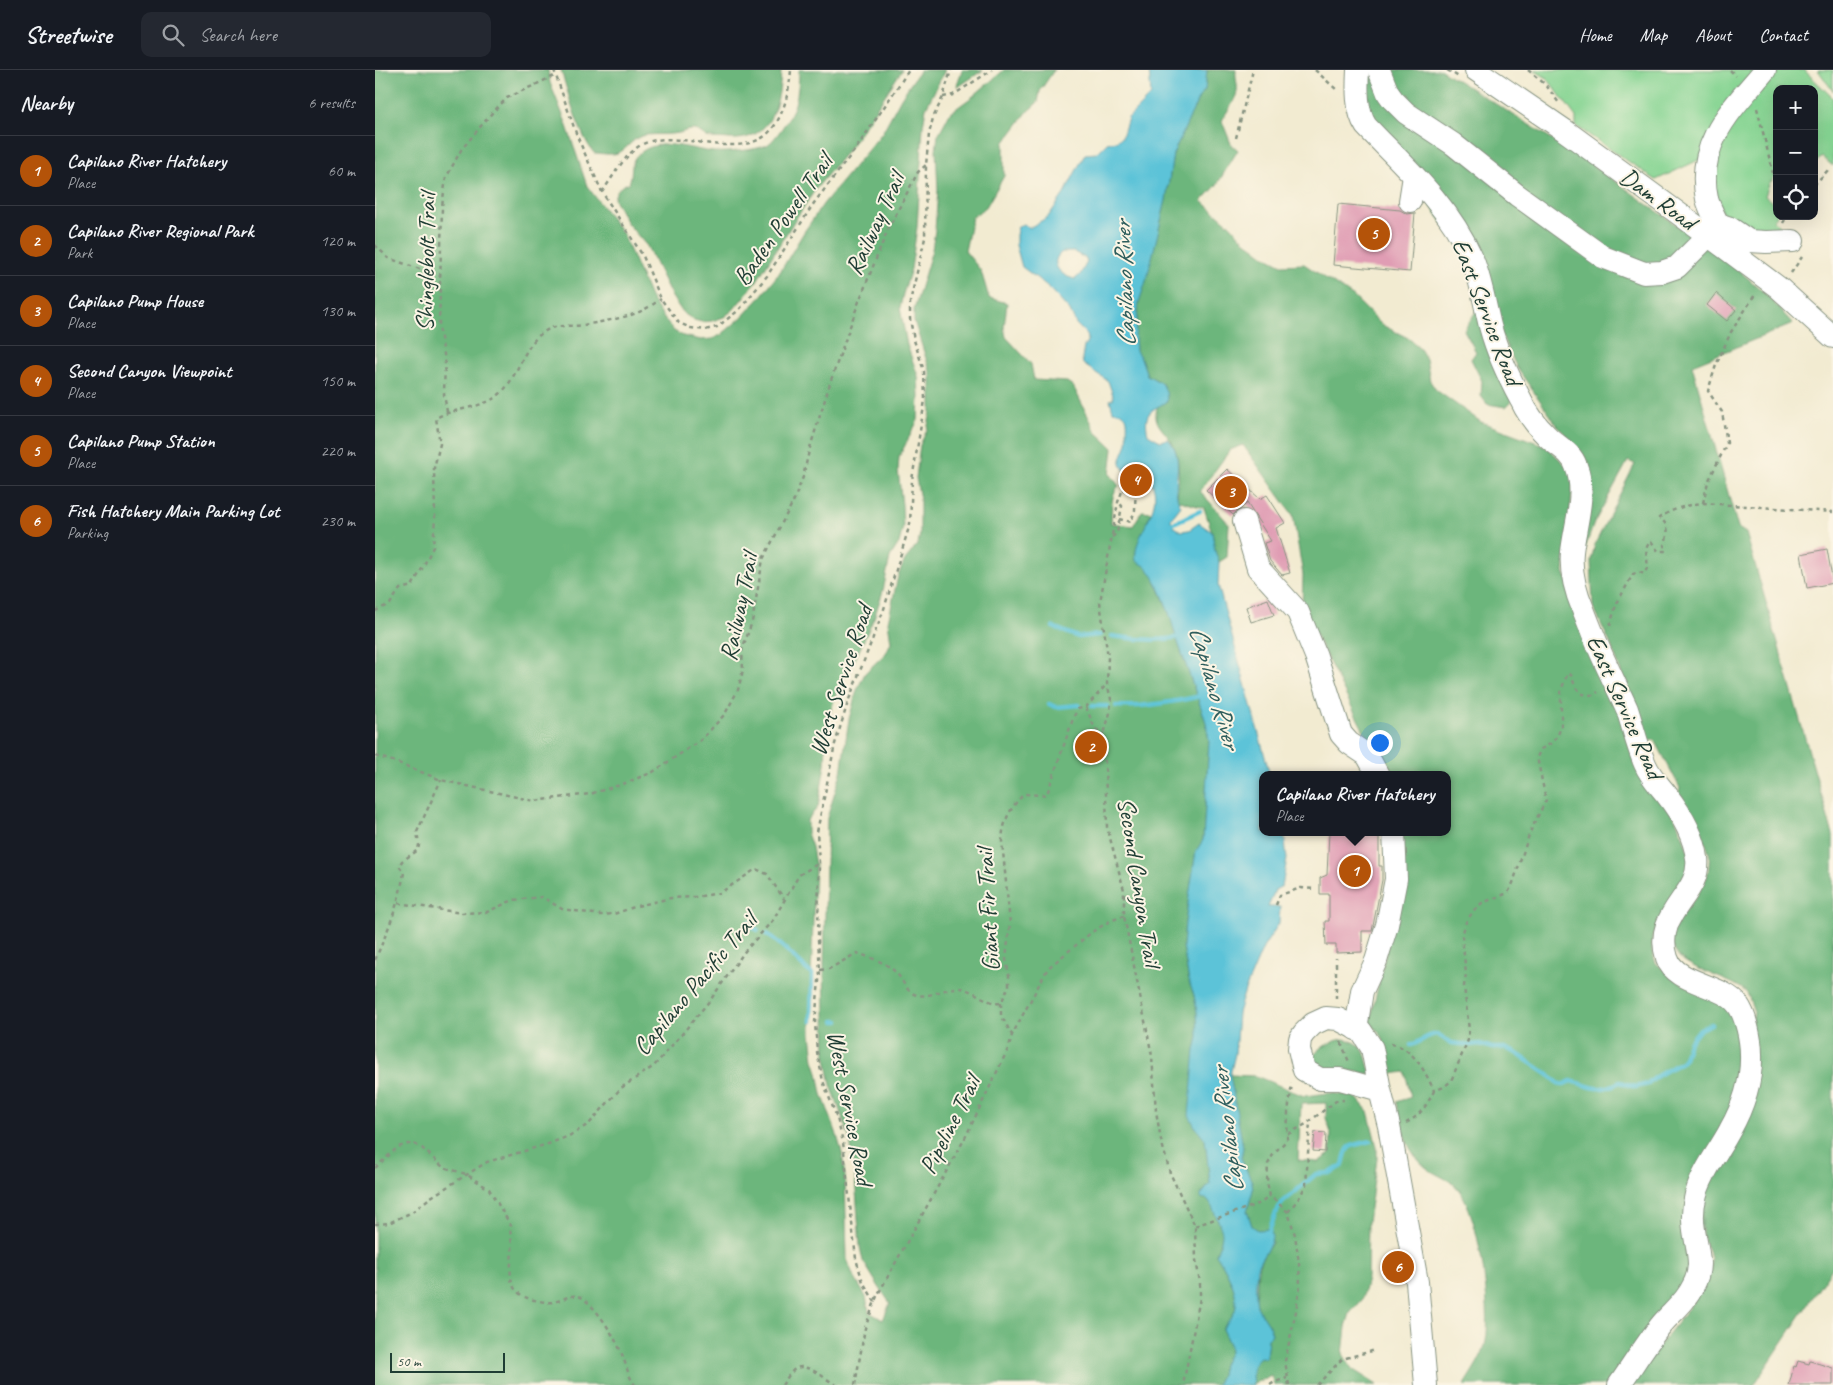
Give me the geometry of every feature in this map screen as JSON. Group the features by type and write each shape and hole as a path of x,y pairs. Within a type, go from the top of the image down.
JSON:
{"lane":[{"path":"1379,70 1393,100 1405,113 1453,144 1517,195 1603,257 1644,272 1662,272 1677,267 1713,229 1730,228 1749,241 1765,242 1787,231"},
{"name":"Dam Road","path":"1476,70 1713,229 1833,337"},
{"path":"1713,229 1705,184 1709,151 1725,116 1765,70"},
{"name":"East Service Road","path":"1357,80 1361,118 1366,126 1436,200 1469,252 1480,280 1498,350 1523,405 1543,432 1569,453 1577,466 1580,483 1579,509 1572,553 1574,585 1599,649 1626,707 1645,765 1655,783 1676,807 1686,824 1698,860 1693,884 1669,918 1664,937 1668,964 1681,974 1725,995 1737,1004 1748,1031 1751,1052 1750,1078 1743,1102 1731,1129 1703,1176 1696,1194 1693,1228 1700,1263 1698,1276 1687,1297 1662,1324 1619,1385"},
{"path":"1410,201 1414,176"},
{"path":"1244,522 1258,568 1298,612 1316,656 1341,734 1349,743 1367,755 1376,771"},
{"path":"1349,1034 1362,991 1376,961 1387,925 1396,879 1394,836"},
{"path":"1349,1034 1338,1019 1326,1018 1313,1024 1300,1039 1299,1049 1304,1070 1320,1079 1339,1079 1380,1090"},
{"path":"1349,1034 1361,1032 1372,1048 1389,1126 1417,1282 1426,1385"}],"path":[{"name":"Baden Powell Trail","path":"554,70 577,136 602,192 643,256 661,299 679,323 691,328 705,330 717,326 739,310 767,276 814,203 857,147 909,70"},
{"path":"602,192 627,157 648,142 670,140 708,144 741,144 759,140 767,134 779,118 786,102 791,70"},
{"name":"West Service Road","path":"875,1302 863,1282 856,1259 843,1142 837,1118 823,1081 817,1052 815,1022 820,970 817,832 835,744 848,702 884,610 910,524 912,480 925,400 924,370 914,340 910,319 910,302 925,238 926,165 929,134 951,70"},
{"path":"943,97 953,95 992,70"},
{"path":"1236,138 1253,70"},
{"path":"1527,70 1547,85 1561,106"},
{"path":"1730,70 1748,90 1759,113 1774,175"},
{"name":"Shinglebolt Trail","path":"447,412 444,394 445,360 439,327 442,206 446,178 461,150 507,98 556,74"},
{"name":"Railway Trail","path":"441,780 534,800 590,794 653,772 701,740 725,714 739,690 743,670 742,650 752,622 763,559 794,500 803,477 831,380 858,304 888,229 918,172 926,165"},
{"path":"1818,182 1830,168"},
{"path":"1787,220 1787,231"},
{"path":"375,245 388,258 440,276"},
{"path":"1703,503 1708,482 1727,443 1722,412 1708,391 1716,365 1731,332 1767,279"},
{"path":"375,611 389,604 400,589 411,586 433,547 435,517 434,468 440,444 436,418 447,412 459,411 495,398 509,385 526,352 538,336 550,328 583,325 631,315 661,299"},
{"path":"1119,519 1131,522 1135,510 1136,480"},
{"path":"1112,537 1117,532 1122,506 1119,502 1123,489 1135,493"},
{"name":"Second Canyon Trail","path":"1119,502 1100,602 1108,657 1107,684 1111,699 1110,713 1104,734 1107,827 1124,890 1124,916 1152,1056 1156,1111 1161,1140 1170,1173 1195,1226"},
{"path":"1616,605 1633,574 1639,572 1644,574 1647,571 1649,562 1645,554 1648,544 1651,541 1658,550 1667,550 1664,545 1668,536 1668,528 1663,520 1659,518 1688,505 1703,503 1833,512"},
{"path":"1389,1126 1400,1126 1415,1118 1427,1105 1434,1091 1444,1087 1451,1081 1468,1040 1469,1030 1464,986 1462,936 1466,922 1474,910 1483,903 1508,893 1513,883 1530,832 1546,800 1537,756 1541,749 1557,737 1561,728 1560,699 1563,682 1568,674 1570,674 1575,686 1582,694 1597,693 1600,688"},
{"name":"Giant Fir Trail","path":"820,970 829,969 857,953 892,968 912,994 921,996 931,995 949,988 961,988 972,991 995,1004 1001,1003 1009,986 1006,959 1010,924 1001,841 1003,827 1008,813 1024,794 1047,794 1074,716 1078,710 1085,707 1107,684"},
{"path":"1085,707 1095,729 1104,734"},
{"path":"375,756 396,762 441,780 417,832 418,850 399,866 404,872 398,903 375,960"},
{"name":"Capilano Pacific Trail","path":"375,1224 389,1223 412,1212 466,1174 487,1162 533,1149 569,1136 589,1124 621,1088 654,1066 711,999 745,952 773,920 799,875 819,862"},
{"path":"398,903 471,913 487,912 513,900 542,897 562,909 601,915 614,914 671,898 695,898 720,893 756,869 767,874 784,899"},
{"path":"1276,905 1279,895 1301,888 1315,889"},
{"name":"Pipeline Trail","path":"855,1385 865,1328 875,1302 965,1138 1009,1047 1012,1035 1048,968 1092,932 1110,921 1124,916"},
{"path":"1336,958 1336,998"},
{"path":"1001,1003 1001,1014 1012,1035"},
{"path":"1349,1034 1349,1064"},
{"path":"1389,1044 1396,1045 1406,1051 1417,1061 1434,1091"},
{"path":"1289,1385 1285,1361 1300,1285 1294,1230 1286,1211 1270,1196 1267,1182 1268,1164 1274,1153 1287,1140 1289,1134 1288,1112 1292,1082 1304,1070"},
{"path":"1289,1134 1336,1101 1352,1100"},
{"path":"1286,1211 1304,1189 1310,1121"},
{"path":"375,1168 398,1147 414,1144 422,1148 443,1167 466,1174 489,1189 511,1226 509,1231 513,1243 510,1269 513,1287 528,1298 541,1302 553,1302 578,1295 586,1300 618,1345 635,1385"},
{"path":"1183,1385 1200,1298 1195,1226 1261,1203 1270,1196"},
{"path":"1317,1385 1342,1359 1376,1350"},
{"path":"783,1385 795,1369 799,1367 811,1369 836,1385"},
{"path":"1270,1385 1287,1378"}],"green space":[{"path":"375,70 548,70 550,83 566,123 587,186 623,234 650,297 665,320 674,331 683,336 701,340 712,339 721,335 758,300 780,272 824,203 882,133 901,98 920,70 945,70 926,108 923,126 917,227 911,269 900,308 907,345 918,376 919,397 918,420 899,457 898,470 903,527 899,543 890,557 883,591 874,618 856,657 837,691 827,723 825,764 818,807 807,820 807,833 815,865 811,979 811,1034 814,1060 822,1094 842,1153 845,1177 847,1259 853,1275 866,1297 869,1312 883,1320 890,1303 863,1261 860,1247 854,1162 849,1137 831,1085 826,1058 824,967 827,818 841,773 849,719 857,690 865,673 886,653 891,642 888,622 898,576 905,560 918,544 920,534 920,499 916,478 920,445 927,430 931,412 931,374 914,321 914,310 932,250 935,230 938,190 936,150 938,135 950,113 1004,70 1054,70 1040,91 1038,102 1028,111 1004,143 1004,176 986,207 972,217 965,251 981,271 989,298 1007,303 1004,327 1006,337 1031,364 1034,380 1067,382 1073,386 1096,432 1113,448 1110,474 1119,486 1114,493 1111,523 1133,526 1142,511 1151,512 1135,554 1153,575 1172,619 1175,634 1206,722 1209,741 1203,840 1196,852 1183,946 1189,982 1197,1012 1198,1037 1195,1050 1194,1125 1205,1138 1210,1184 1201,1194 1213,1206 1222,1228 1223,1234 1216,1254 1231,1282 1236,1299 1234,1313 1222,1329 1229,1344 1230,1352 1223,1364 1221,1375 1216,1385 375,1385"},
{"path":"561,70 781,70 775,108 764,127 755,134 743,138 729,139 707,137 698,131 692,130 675,134 645,135 620,152 611,154 594,153 583,136"},
{"path":"799,70 902,70 851,146 815,190 756,282 733,310 724,317 712,321 702,322 694,320 683,313 672,297 647,246 627,223 614,199 616,193 621,187 629,183 636,156 648,148 657,145 676,145 714,152 726,152 749,150 767,145 779,132 795,104"},
{"path":"962,70 983,70 958,87"},
{"path":"1207,70 1236,70 1236,95 1222,121 1231,144 1238,150 1216,186 1202,201 1229,224 1244,240 1265,256 1282,265 1304,264 1354,297 1382,325 1408,338 1419,347 1426,359 1430,381 1436,390 1481,422 1546,446 1574,473 1564,572 1683,836 1693,866 1661,917 1652,937 1652,952 1656,963 1676,980 1732,1010 1741,1026 1744,1077 1714,1144 1695,1265 1611,1385 1464,1385 1485,1347 1487,1327 1485,1286 1473,1219 1466,1202 1456,1186 1428,1169 1414,1155 1400,1121 1397,1102 1411,1097 1405,1072 1391,1074 1383,1038 1370,1022 1403,876 1401,836 1451,836 1451,771 1384,771 1302,608 1303,575 1293,515 1243,445 1230,450 1200,491 1229,524 1227,557 1219,562 1204,508 1177,500 1178,459 1174,446 1160,427 1156,418 1158,406 1167,402 1162,383 1147,375 1141,358 1136,351 1135,337 1139,302 1147,278 1166,200 1173,154 1199,97 1205,90"},
{"path":"1366,70 1441,70 1586,160 1735,267 1767,295 1793,324 1692,365 1738,528 1746,533 1833,835 1833,1267 1754,1385 1629,1385 1687,1310 1705,1284 1711,1269 1711,1258 1702,1235 1703,1197 1724,1151 1754,1012 1745,991 1728,981 1685,962 1674,949 1675,927 1680,917 1702,888 1707,877 1709,853 1700,833 1677,801 1680,788 1655,740 1643,741 1630,696 1611,645 1593,607 1591,561 1595,544 1635,464 1628,461 1594,523 1579,565 1592,477 1589,464 1560,429 1517,368 1502,336 1493,297 1369,115"},
{"path":"1534,70 1804,70 1833,98 1833,166 1822,157 1818,160 1818,85 1773,85 1773,179 1765,196 1773,203 1773,220 1780,226 1770,239 1724,219 1705,157 1656,180 1576,126 1576,117 1547,78"},
{"path":"1818,70 1833,70 1833,91"},
{"path":"1478,308 1512,401 1506,407 1487,404 1481,396 1482,381 1471,359 1476,352 1464,330"},
{"path":"1344,1039 1361,1047 1371,1074 1345,1070 1321,1070 1309,1062 1315,1053 1324,1046"},
{"path":"1229,1075 1256,1076 1304,1096 1329,1093 1355,1096 1368,1111 1377,1147 1377,1159 1368,1222 1367,1278 1362,1300 1350,1313 1346,1327 1343,1354 1352,1369 1377,1385 1274,1385 1271,1375 1253,1384 1254,1362 1266,1356 1268,1339 1272,1334 1257,1306 1256,1298 1260,1263 1272,1243 1270,1229 1258,1230 1252,1226 1247,1211 1253,1190 1252,1182 1241,1158 1243,1147","holes":["1326,1103 1326,1118 1331,1133 1330,1154 1318,1162 1298,1160 1301,1104"]}],"water":[{"name":"Capilano River","path":"1149,70 1207,70 1205,90 1199,97 1173,154 1166,200 1147,278 1139,302 1135,337 1136,351 1141,358 1147,375 1162,385 1167,396 1167,402 1152,410 1146,422 1148,434 1160,441 1168,439 1177,455 1176,490 1181,506 1171,519 1172,525 1181,531 1189,530 1199,523 1212,532 1219,562 1218,585 1269,771 1259,771 1259,836 1284,836 1287,859 1282,886 1275,890 1268,907 1280,907 1279,923 1263,948 1245,990 1238,1013 1235,1054 1230,1075 1243,1147 1241,1158 1252,1182 1253,1190 1247,1211 1252,1226 1258,1230 1270,1229 1272,1234 1270,1244 1257,1268 1256,1293 1257,1306 1272,1334 1268,1339 1265,1358 1260,1357 1253,1366 1253,1385 1216,1385 1221,1375 1223,1364 1230,1352 1229,1344 1222,1329 1234,1313 1236,1299 1231,1282 1216,1254 1222,1237 1221,1228 1210,1203 1206,1199 1201,1198 1201,1195 1210,1184 1205,1139 1189,1115 1198,1037 1197,1012 1189,982 1183,946 1196,851 1203,840 1209,741 1206,722 1159,589 1151,572 1144,565 1136,561 1138,543 1150,516 1155,498 1154,487 1148,475 1144,473 1130,475 1122,467 1121,460 1127,441 1127,419 1121,413 1113,411 1110,400 1114,398 1108,381 1083,364 1082,358 1088,339 1087,335 1076,324 1070,311 1046,285 1022,267 1016,245 1018,226 1024,224 1029,228 1048,217 1064,194 1085,154 1097,153 1107,143 1122,137 1128,118 1151,95","holes":["1062,252 1074,252 1085,258 1087,262 1080,275 1075,279 1065,275 1056,265 1058,256"]}],"building":[{"path":"1338,204 1400,210 1407,214 1415,213 1410,272 1333,265"},
{"path":"1716,293 1736,310 1727,321 1707,305"},
{"path":"1227,469 1260,499 1267,495 1285,523 1276,528 1290,573 1282,575 1270,561 1264,543 1271,541 1247,503 1233,515 1206,490"},
{"path":"1827,549 1833,583 1807,588 1801,554"},
{"path":"1268,599 1274,615 1251,622 1246,607"},
{"path":"1329,836 1379,836 1379,866 1382,866 1382,880 1372,931 1362,931 1362,952 1336,953 1336,945 1326,945 1325,921 1329,921 1329,894 1320,894 1320,878 1327,875"},
{"path":"1315,1132 1326,1133 1325,1152 1313,1151"},
{"path":"1798,1361 1809,1364 1810,1361 1833,1368 1833,1385 1789,1385 1794,1366 1796,1367"}],"waterway":[{"path":"1167,526 1200,511"},
{"path":"1053,627 1078,637 1100,635"},
{"name":"Capilano River","path":"1112,636 1155,640 1180,637"},
{"name":"Capilano River","path":"1116,706 1148,705 1201,696"},
{"path":"1049,704 1056,707 1079,705"},
{"path":"1092,706 1107,706"},
{"path":"749,922 753,928 758,930"},
{"path":"766,934 812,974 811,1021"},
{"path":"834,1021 839,1021"},
{"path":"1411,1045 1437,1034 1451,1043 1480,1044 1492,1048 1505,1048 1516,1053 1562,1085 1571,1081 1590,1087 1605,1088 1620,1082 1636,1087 1648,1084 1657,1076 1683,1061 1689,1043 1700,1029 1711,1024"},
{"path":"1268,1234 1276,1212 1282,1203 1316,1174 1330,1173 1343,1165 1348,1148 1371,1141"}],"place":[{"name":"Capilano Pump Station","path":"1374,234"},
{"name":"Second Canyon Viewpoint","path":"1136,480"},
{"name":"Capilano Pump House","path":"1231,492"},
{"name":"Capilano River Regional Park","path":"1091,747"},
{"name":"Capilano River Hatchery","path":"1355,871"},
{"name":"Fish Hatchery Main Parking Lot","path":"1398,1267"}]}
